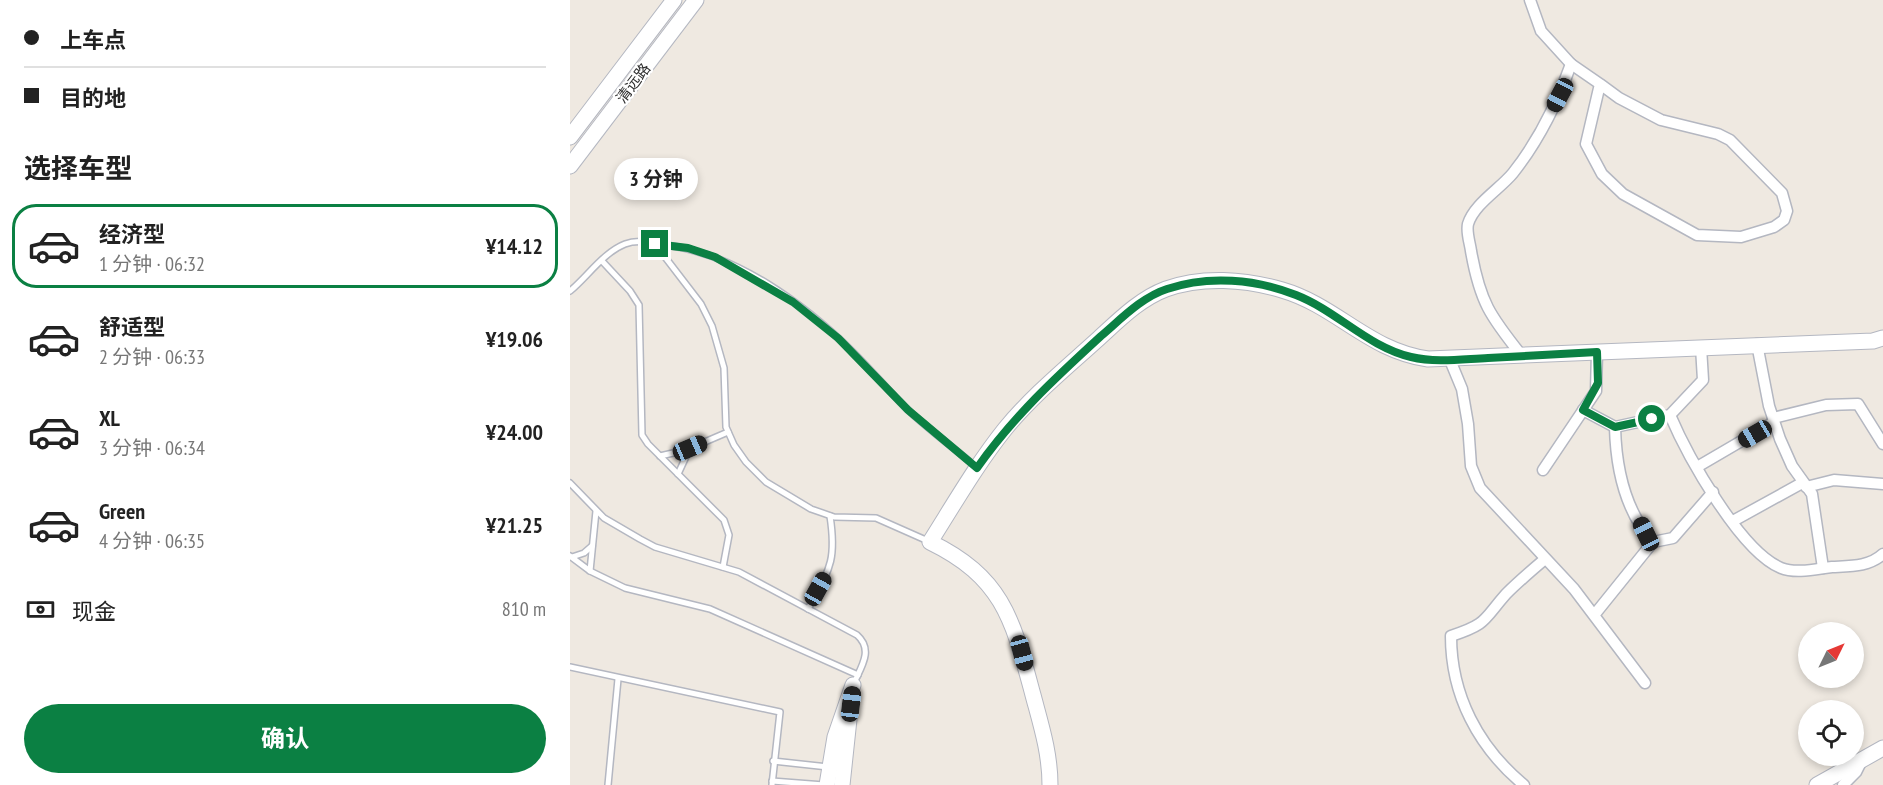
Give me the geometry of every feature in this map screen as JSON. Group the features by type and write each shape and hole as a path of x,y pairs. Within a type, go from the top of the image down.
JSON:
{"street":[{"name":"清远路","path":"570,137 674,0"},
{"name":"清远路","path":"570,166 696,0"},
{"path":"1529,0 1541,31 1571,64 1600,84 1633,107 1654,117 1718,134 1730,140 1782,193 1787,211 1784,220 1774,227 1741,237 1697,236 1623,194 1602,174 1586,144 1600,84"},
{"path":"1522,356 1483,302 1477,286 1468,225 1473,214 1505,183 1535,141 1560,95 1571,64"},
{"path":"1050,785 1048,751 1009,613 991,587 975,571 930,542 977,468 1004,430 1028,403 1117,322 1153,295 1180,285 1225,280 1270,286 1320,306 1385,348 1414,357 1450,360 1757,344 1873,341 1883,338"},
{"path":"1757,344 1780,439 1804,485 1812,494 1822,568"},
{"path":"1583,410 1615,427 1670,415 1703,380 1701,347"},
{"path":"1543,470 1598,383 1597,352"},
{"path":"1450,360 1462,389 1468,424 1470,458 1476,480 1500,511 1595,614 1645,683"},
{"path":"1696,467 1774,420 1826,405 1858,404 1883,444"},
{"path":"1670,415 1682,444 1733,521 1761,555 1773,564 1786,569 1866,565 1883,554"},
{"path":"1615,427 1616,451 1622,482 1646,534 1653,542"},
{"path":"1733,521 1804,485 1834,480 1883,484"},
{"path":"1595,614 1653,542 1673,538 1713,492"},
{"path":"1524,785 1495,756 1462,705 1452,665 1451,636 1476,627 1487,619 1506,595 1545,559"},
{"path":"827,785 835,737 856,680"},
{"path":"842,785 856,680"},
{"path":"1864,759 1883,748"},
{"path":"1817,785 1852,766"},
{"path":"1843,785 1860,766"}],"lane":[{"path":"570,291 602,261 624,245 636,242 688,248 715,257 793,302 838,338 908,410 977,468"},
{"path":"655,244 701,304 717,338 724,368 728,432 740,454 766,482 799,504 830,516 876,518 930,542"},
{"path":"602,261 630,291 639,305 641,428 648,444 727,525 729,540 723,567"},
{"path":"660,456 690,448 728,432"},
{"path":"678,474 690,448"},
{"path":"570,483 596,511 614,525 655,547 739,572 861,639 867,654 856,680 710,609 625,588 590,571 571,556"},
{"path":"590,571 596,511"},
{"path":"808,609 832,562 834,548 830,516"},
{"path":"571,556 584,553 593,544"},
{"path":"570,667 780,712 772,783 827,785"},
{"path":"608,785 618,679"},
{"path":"773,761 829,766"}],"route":[{"path":"655,244 699,250 747,273 793,302 838,338 908,410 977,468 1004,430 1033,398 1125,315 1165,289 1210,281 1255,283 1298,295 1320,306 1385,348 1414,357 1442,360 1597,352 1598,383 1596,391 1583,410 1615,427 1652,419"}]}
